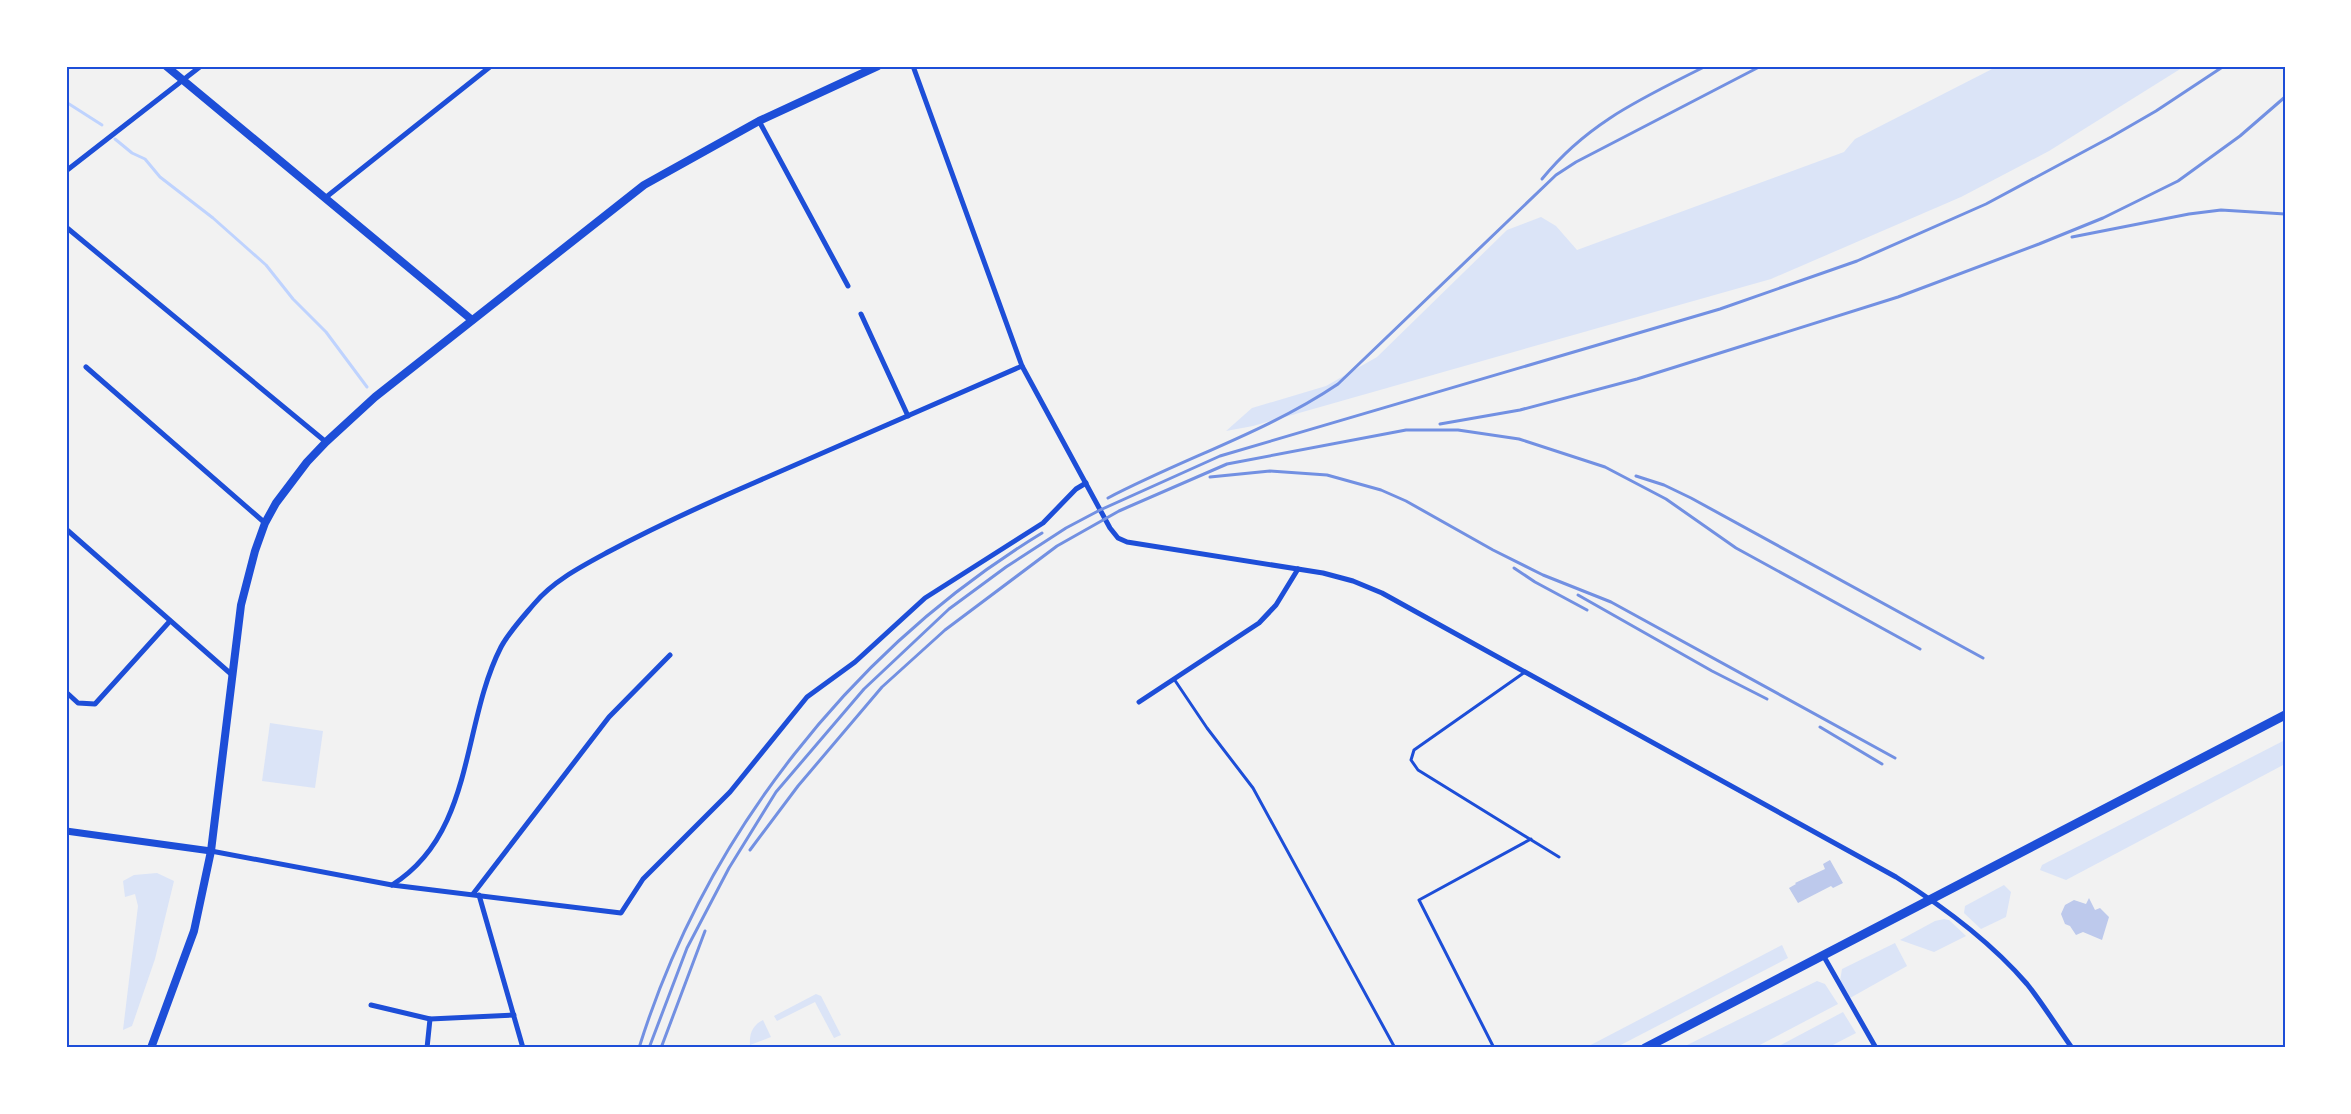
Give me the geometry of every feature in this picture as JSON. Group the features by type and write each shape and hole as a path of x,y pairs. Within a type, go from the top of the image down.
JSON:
{"main road":[{"path":"166,66 472,320"},
{"path":"151,1048 194,931 211,851 240,605 265,523 276,503 307,462 375,397 644,185 759,121 878,66"},
{"path":"1645,1048 2285,715"}],"street":[{"path":"66,171 201,66"},
{"path":"325,198 491,66"},
{"path":"913,66 1022,366 1110,528 1122,541 1298,569 1353,581 1382,593 1896,877 1931,899 1958,918 2028,985 2072,1048"},
{"path":"759,121 848,286"},
{"path":"66,227 326,442"},
{"path":"861,314 908,416"},
{"path":"392,885 408,875 422,861 443,827 461,784 486,688 501,646 536,602 571,572 665,521 1022,366"},
{"path":"86,368 265,523"},
{"path":"66,831 211,851 392,885 621,913 643,879 730,792 807,696 855,662 925,598 1043,523 1076,489 1086,483"},
{"path":"66,529 231,674"},
{"path":"1139,702 1259,623 1276,605 1298,569"},
{"path":"66,692 78,704 95,704 170,621"},
{"path":"476,895 609,717 670,654"},
{"path":"476,895 523,1048"},
{"path":"1823,956 1876,1048"},
{"path":"371,1005 430,1019 514,1016"},
{"path":"427,1048 430,1019"}],"lane":[{"path":"1525,672 1414,750 1411,760 1418,770 1559,857"},
{"path":"1174,679 1253,788 1395,1048"},
{"path":"1494,1048 1419,900 1531,839"}],"shaded area":[{"path":"1998,66 2185,66 2049,151 1961,197 1771,279 1253,426 1226,431 1252,408 1326,386 1377,357 1507,230 1541,217 1556,226 1577,250 1844,152 1855,139"},
{"path":"270,723 323,731 315,788 262,781"},
{"path":"2285,740 2285,764 2066,880 2040,870 2042,865"},
{"path":"157,873 174,881 155,959 132,1026 123,1030 138,906 135,894 125,897 123,881 134,875"},
{"path":"2004,885 2011,892 2006,917 1981,929 1964,913 1965,906"},
{"path":"1949,920 1966,936 1934,952 1900,940 1935,921"},
{"path":"1895,943 1907,966 1850,998 1840,981 1842,969"},
{"path":"1782,945 1788,958 1615,1048 1585,1048"},
{"path":"1817,981 1825,984 1838,1004 1754,1048 1681,1048"},
{"path":"816,994 821,996 841,1035 834,1038 815,1002 777,1021 774,1016"},
{"path":"1843,1012 1856,1033 1827,1048 1775,1048"},
{"path":"763,1020 771,1037 750,1045 752,1030"}],"building":[{"path":"1830,860 1843,883 1833,888 1831,886 1798,903 1789,888 1825,869 1823,864"},
{"path":"2089,898 2095,910 2100,908 2109,917 2102,940 2083,932 2076,935 2070,926 2065,924 2061,914 2065,905 2074,900 2086,904"}],"waterway":[{"path":"66,102 102,125"},
{"path":"115,139 132,153 145,159 160,177 213,218 266,265 293,299 326,332 367,387"}],"railway":[{"path":"1542,179 1560,159 1597,127 1639,101 1706,66"},
{"path":"1108,498 1254,431 1338,384 1556,175 1576,162 1761,66"},
{"path":"649,1048 687,948 729,868 776,792 864,689 949,609 1006,567 1066,528 1100,510 1220,456 1720,309 1857,261 1986,204 2156,111 2224,66"},
{"path":"1440,424 1520,410 1637,379 1898,297 2039,244 2103,218 2178,181 2240,136 2285,97"},
{"path":"2072,237 2221,210 2285,214"},
{"path":"750,850 798,786 882,687 945,630 1057,546 1119,511 1227,464 1406,430 1458,430 1519,439 1605,467 1666,499 1736,548 1920,649"},
{"path":"1210,477 1270,471 1327,475 1381,490 1406,501 1543,575 1611,602 1895,758"},
{"path":"1636,476 1664,485 1691,498 1983,658"},
{"path":"639,1048 667,970 703,894 745,822 794,754 848,691 908,633 973,580 1042,533"},
{"path":"1514,568 1587,610"},
{"path":"1578,595 1712,671 1767,699"},
{"path":"1820,727 1882,764"},
{"path":"661,1048 705,931"}]}
